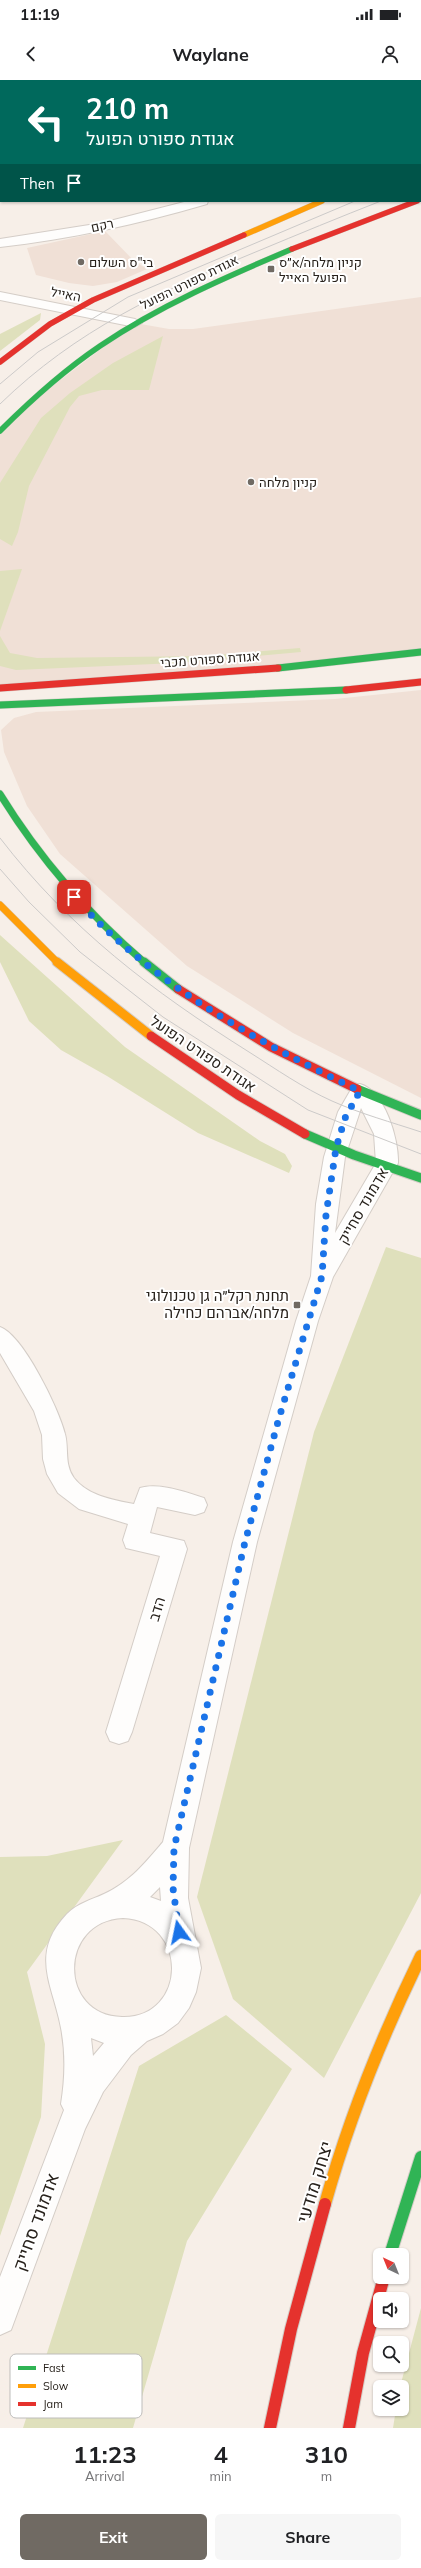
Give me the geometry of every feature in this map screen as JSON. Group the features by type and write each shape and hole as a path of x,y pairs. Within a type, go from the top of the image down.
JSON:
{"street":[{"name":"רקם","path":"0,243 71,232 174,210 199,202"},
{"name":"אגודת ספורט הפועל","path":"0,362 50,324 73,310 320,202"},
{"name":"אגודת ספורט הפועל","path":"0,431 56,377 130,322 231,275 414,202"},
{"path":"387,212 421,208"},
{"path":"0,284 16,285"},
{"name":"האייל","path":"0,296 130,322"},
{"name":"האייל","path":"74,296 93,300 113,309 130,322"},
{"name":"אגודת ספורט מכבי","path":"0,688 312,664 421,652"},
{"path":"0,704 322,692 421,682"},
{"path":"0,794 29,842 56,878 111,936 153,971 242,1030 360,1091 421,1115"},
{"name":"אגודת ספורט הפועל","path":"0,905 37,945 121,1014 252,1104 290,1126 336,1148 386,1167 421,1178"},
{"name":"אדמונד סחייק","path":"182,1940 174,1898 174,1848 245,1542 279,1418 322,1276 326,1215 336,1148 345,1118 360,1091 372,1108 385,1135 389,1149 386,1167 322,1276"},
{"path":"0,1336 34,1388 47,1415 54,1434 55,1459 60,1476 66,1485 83,1500 97,1507 142,1516"},
{"name":"הדב","path":"119,1732 175,1549 135,1540 149,1495 195,1505"},
{"name":"אדמונד סחייק","path":"108,1906 145,1884 174,1848"},
{"path":"128,1904 151,1910 171,1924 182,1940 187,1968 179,1997 174,2006 158,2020 139,2029 119,2031 100,2027 82,2018 69,2002 60,1974 64,1946 82,1921 108,1906 128,1904"},
{"name":"יצחק מודעי","path":"270,2428 291,2329 332,2177 385,2030 421,1956"},
{"name":"אדמונד סחייק","path":"69,2002 78,2039 79,2064 72,2125"},
{"name":"אדמונד סחייק","path":"0,2318 72,2125 92,2081 105,2062 120,2045 139,2029"},
{"path":"392,2248 421,2157"},
{"path":"349,2428 363,2353 382,2284"}],"shaded area":[{"path":"105,231 134,261 147,269 117,282 93,286 69,283 36,275 27,248"},
{"path":"421,297 421,652 0,688 0,432 12,417 135,323 169,329 193,329"},
{"path":"421,690 421,1098 293,1033 187,966 60,854 27,806 4,752 1,730 14,718 36,712 335,699"}],"green space":[{"path":"41,313 40,320 0,351 0,334"},
{"path":"163,336 149,390 102,390 79,396 70,407 29,486 18,532 12,546 0,539 0,483 41,418 70,393 113,363"},
{"path":"22,569 0,631 0,571"},
{"path":"0,636 10,653 37,658 204,656 300,648 301,652 177,663 16,670 0,666"},
{"path":"0,935 125,1047 260,1141 285,1154 292,1166 289,1173 198,1133 107,1076 61,1050 29,1021 0,962"},
{"path":"386,1247 421,1258 421,1893 324,2078 233,1999 197,1897 314,1432"},
{"path":"123,1840 27,1972 45,2044 41,2117 0,2236 0,1857 47,1856"},
{"path":"226,2015 292,2069 187,2241 142,2397 142,2354 47,2354 139,2066"},
{"path":"421,2308 421,2428 393,2428 395,2416 409,2416 409,2380 402,2380 404,2372 409,2372 409,2353"},
{"path":"26,2418 136,2418 133,2428 23,2428"}],"tram line":[{"path":"0,384 38,352 128,297 353,202"},
{"path":"0,404 59,354 89,334 154,297 222,266 379,202"},
{"path":"0,838 27,871 84,930 114,956 179,1006 279,1072 321,1096 376,1118 421,1132"},
{"path":"0,869 29,902 80,952 163,1017 308,1110 421,1154"}],"traffic: fast":[{"path":"0,431 33,399 66,371 100,346 172,304 210,285 292,249"},
{"path":"278,668 421,652"},
{"path":"0,705 346,690"},
{"path":"0,794 38,852 78,901 125,945 178,989"},
{"path":"357,1089 421,1115"},
{"path":"305,1134 354,1155 421,1178"},
{"path":"392,2248 421,2157"}],"traffic: slow":[{"path":"244,235 320,202"},
{"path":"0,905 35,941 72,975 151,1036"},
{"path":"325,2204 344,2140 367,2077 421,1956"}],"traffic: jam":[{"path":"292,249 414,202"},
{"path":"0,362 50,324 93,300 244,235"},
{"path":"0,688 278,668"},
{"path":"346,690 421,682"},
{"path":"178,989 271,1047 357,1089"},
{"path":"151,1036 238,1095 305,1134"},
{"path":"270,2428 291,2329 325,2204"},
{"path":"349,2428 363,2353 382,2284"}],"place":[{"name":"בי\"ס השלום","path":"81,262"},
{"name":"קניון מלחה/א״ס הפועל האייל","path":"271,269"},
{"name":"קניון מלחה","path":"251,482"},
{"name":"תחנת רקל״ה גן טכנולוגי מלחה/אברהם כחילה","path":"297,1305"}],"route":[{"path":"74,897 111,936 153,971 197,1002 242,1030 360,1091 345,1118 336,1148 329,1184 322,1276 279,1418 245,1542 174,1848 173,1888 179,1932"}]}
